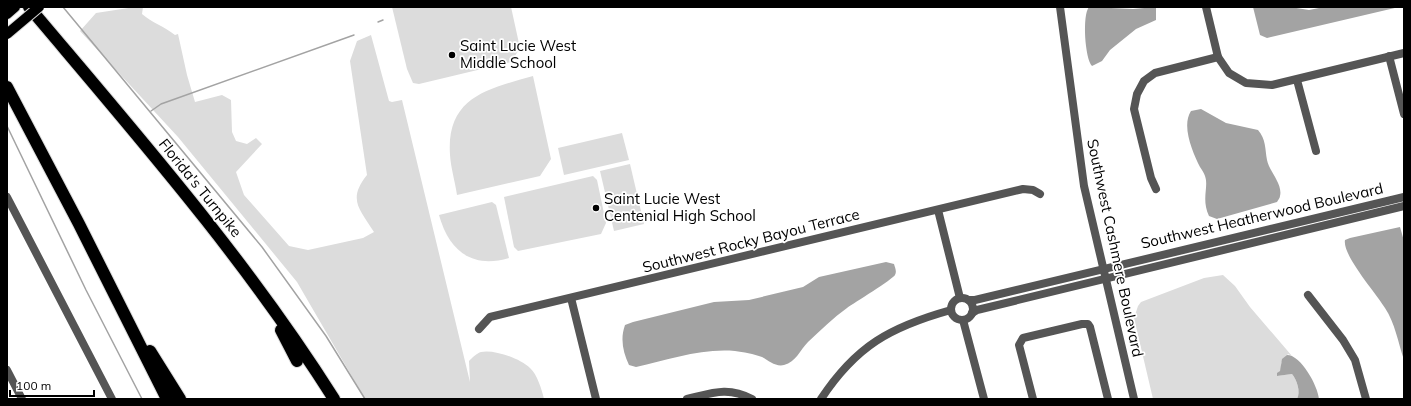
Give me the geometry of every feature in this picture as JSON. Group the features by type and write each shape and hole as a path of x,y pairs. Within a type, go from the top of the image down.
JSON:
{"highway":[{"name":"Florida's Turnpike","path":"29,7 166,170 245,270 275,310 334,399"},
{"path":"7,88 167,399"},
{"path":"245,270 297,361"},
{"path":"112,291 180,399"}],"main road":[{"path":"7,14 15,7"},
{"path":"7,34 38,7"}],"street":[{"name":"Southwest Cashmere Boulevard","path":"1060,7 1084,186 1134,399"},
{"path":"1206,7 1218,57 1229,73 1246,83 1272,85 1298,80 1404,53"},
{"path":"1389,56 1404,114"},
{"path":"1156,189 1151,178 1134,109 1137,94 1144,81 1155,73 1218,57"},
{"path":"1298,80 1316,151"},
{"name":"Southwest Rocky Bayou Terrace","path":"479,329 490,317 1023,189 1033,190 1040,194"},
{"path":"7,197 9,208 112,399"},
{"name":"Southwest Heatherwood Boulevard","path":"969,300 1021,290 1103,268 1404,197"},
{"name":"Southwest Heatherwood Boulevard","path":"972,313 977,310 1404,206"},
{"path":"938,210 960,298"},
{"path":"1021,290 1021,294 1025,299"},
{"path":"1308,296 1344,340 1355,360 1366,399"},
{"path":"571,298 596,399"},
{"path":"960,298 969,300 972,305 972,313 964,320 956,318 951,310 954,301 960,298"},
{"path":"821,399 843,367 874,341 895,329 923,318 951,310"},
{"path":"964,320 984,399"},
{"path":"1033,399 1019,345 1020,341 1023,338 1082,324 1088,324 1090,327 1108,399"},
{"path":"7,370 22,399"},
{"path":"687,399 719,391 732,391 752,399"}],"shaded area":[{"path":"143,7 142,14 175,35 178,34 187,75 195,102 222,95 231,100 232,132 236,141 247,144 256,138 262,144 236,172 244,195 289,246 308,250 363,238 374,232 360,210 357,198 361,184 367,175 350,61 357,41 371,35 389,101 392,102 402,100 470,382 469,361 476,354 486,351 500,353 520,361 533,371 541,387 544,399 365,399 297,282 178,137 80,31 96,13"},
{"name":"Saint Lucie West Middle School","path":"392,7 511,7 520,48 511,62 419,84 413,83 407,69"},
{"path":"1089,7 1133,9 1156,7 1156,20 1136,29 1110,50 1102,61 1092,66 1088,55 1085,37 1086,19"},
{"path":"1253,7 1290,7 1309,10 1324,7 1399,7 1267,38 1260,35"},
{"path":"533,76 551,159 540,176 457,195 450,155 451,135 455,120 463,108 473,99 486,91"},
{"path":"1201,109 1226,123 1258,130 1261,133 1268,164 1280,187 1280,197 1277,202 1217,219 1209,216 1205,199 1206,180 1194,154 1189,139 1187,124 1191,111"},
{"path":"622,133 629,160 564,175 558,148"},
{"path":"630,164 644,224 614,231 600,171"},
{"path":"593,176 597,180 606,223 601,234 518,251 514,247 504,197"},
{"path":"492,202 496,205 509,258 496,261 473,259 456,247 449,238 443,228 439,215"},
{"path":"1400,227 1404,241 1404,360 1394,326 1388,314 1381,301 1360,274 1345,247 1345,240 1350,238"},
{"path":"886,262 894,264 896,271 895,275 837,316 808,342 795,359 784,365 778,365 756,355 735,351 710,351 697,353 636,367 629,365 627,360 622,340 625,325 714,302 749,300 803,287 819,277"},
{"path":"1223,275 1235,286 1250,307 1292,356 1288,354 1281,363 1282,368 1277,376 1292,374 1298,386 1299,393 1297,399 1153,399 1134,318 1138,306 1141,302 1204,278"},
{"path":"1287,355 1292,356 1303,365 1316,387 1319,399 1297,399 1299,393 1298,386 1292,374 1277,376 1277,373 1280,371 1282,359"}],"waterway":[{"path":"63,7 262,247 326,336 365,399"},
{"path":"378,22 383,20"},
{"path":"151,111 161,104 354,35"},
{"path":"7,126 86,290 142,399"}],"place":[{"name":"Saint Lucie West Middle School","path":"452,55"},
{"name":"Saint Lucie West Centenial High School","path":"596,208"}]}
